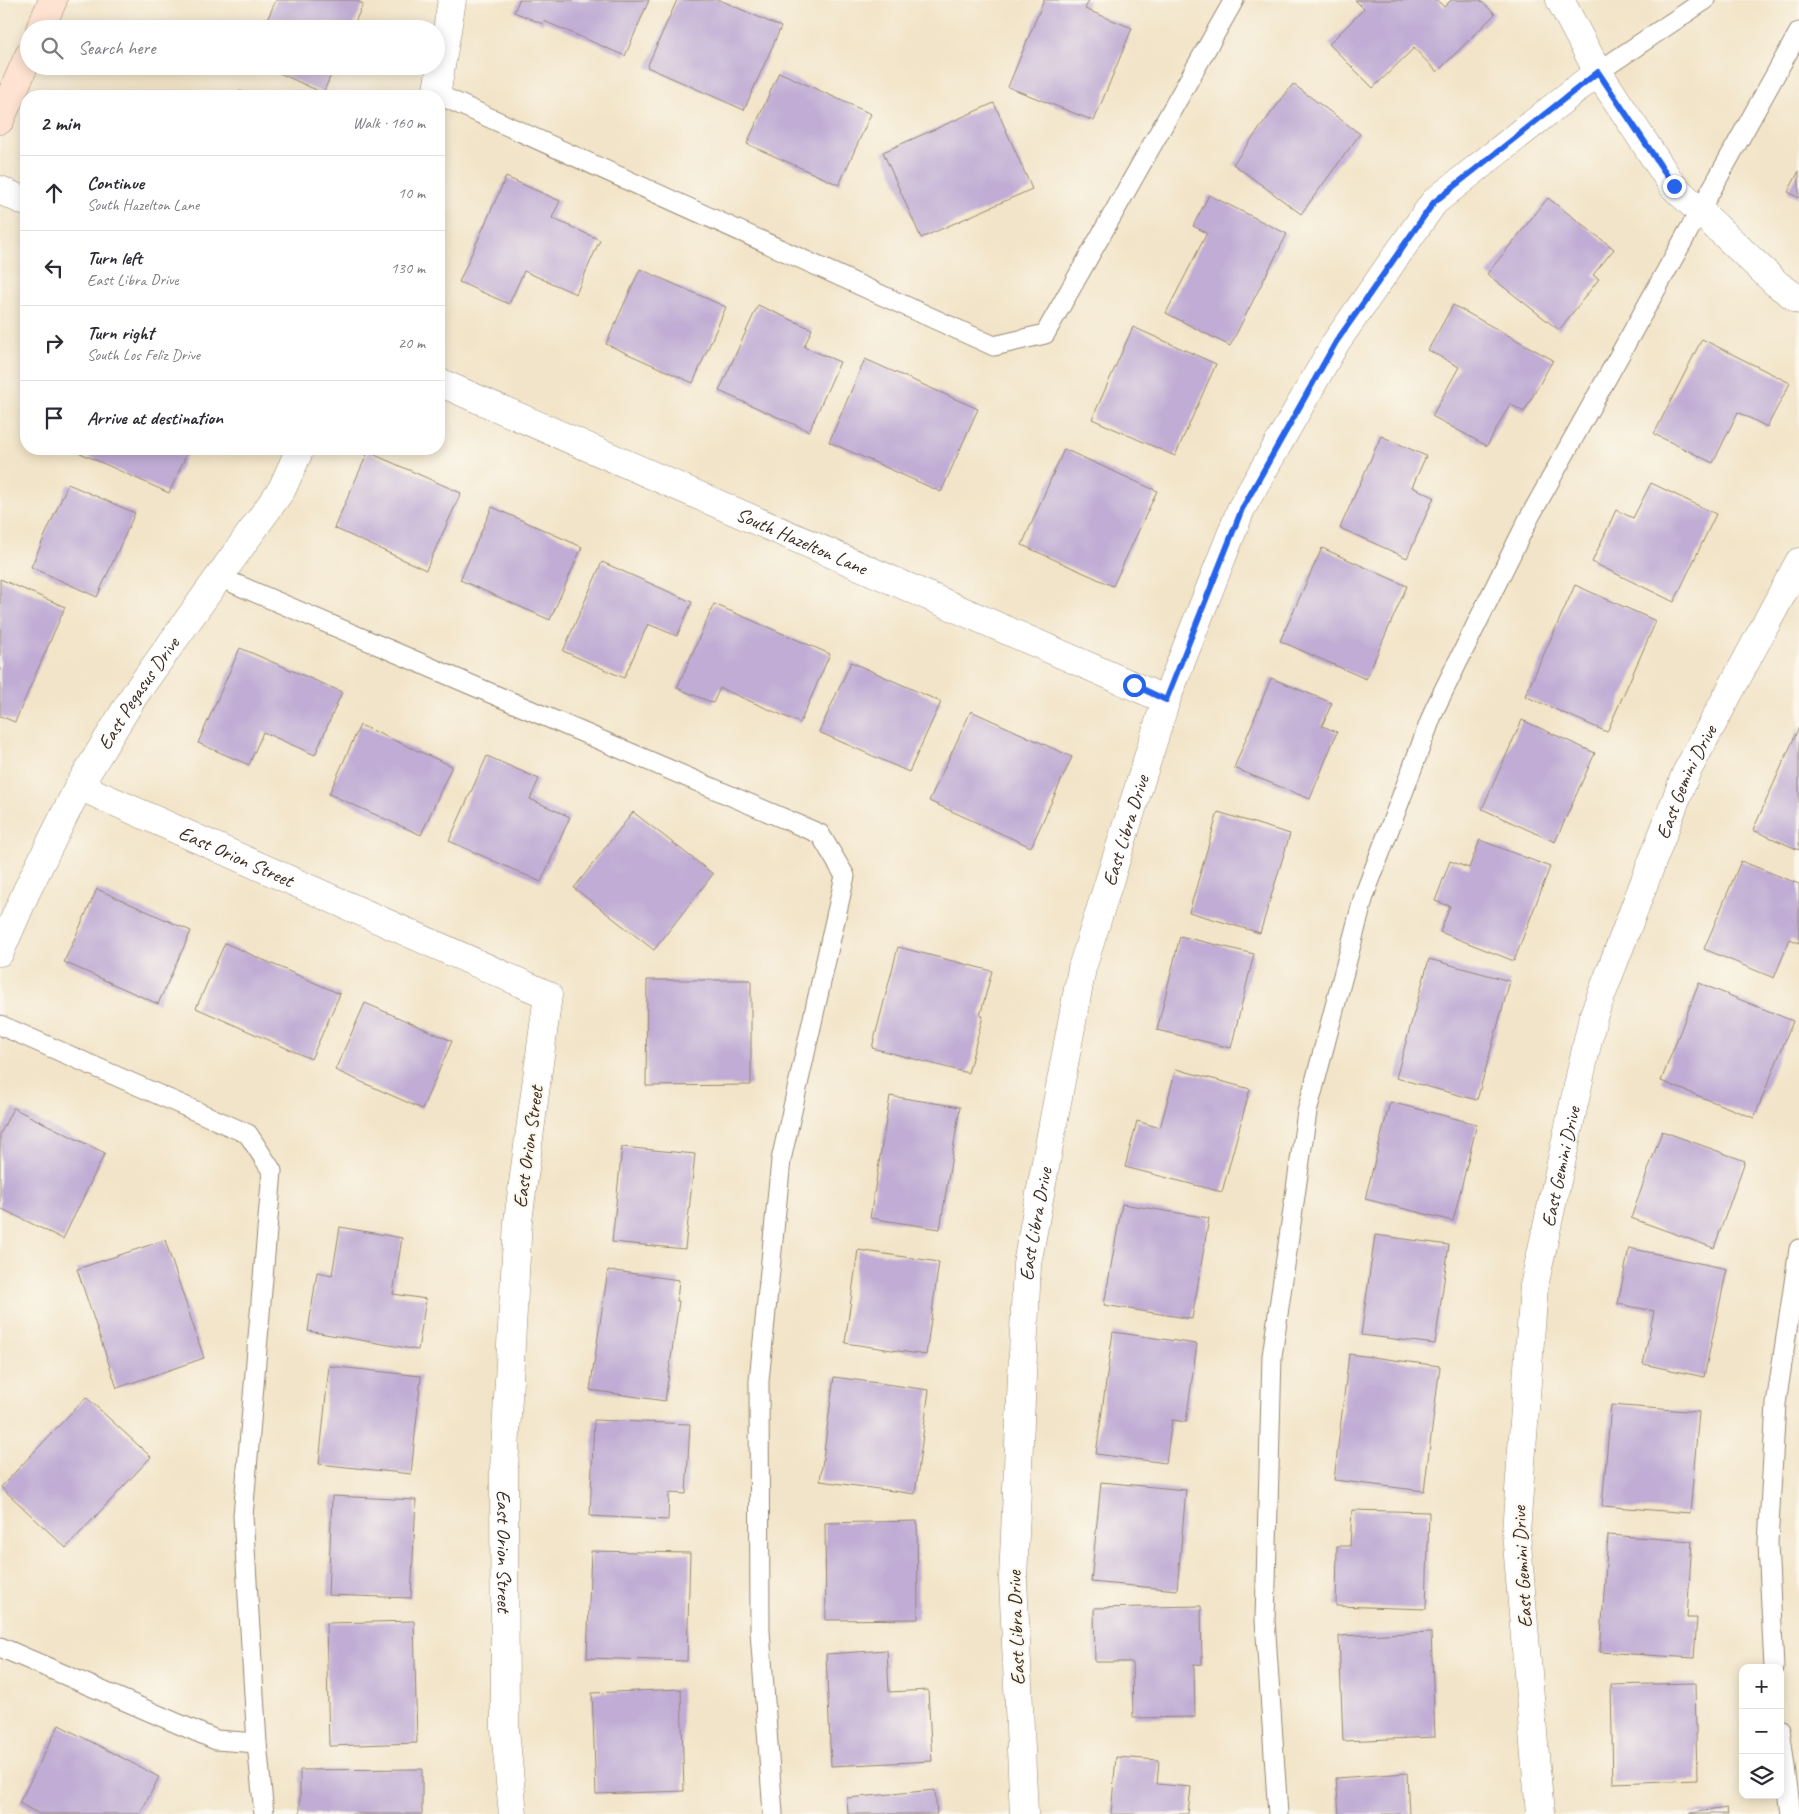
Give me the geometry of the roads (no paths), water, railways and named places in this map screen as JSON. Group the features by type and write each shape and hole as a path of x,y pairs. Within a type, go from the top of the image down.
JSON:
{"main road":[{"path":"44,20 53,0"},
{"path":"0,120 20,75"}],"street":[{"path":"445,42 452,0"},
{"path":"1560,0 1598,72 1674,186 1777,284 1799,300"},
{"name":"East Libra Drive","path":"1024,1814 1013,1579 1027,1264 1082,968 1166,700 1242,509 1336,342 1434,202 1598,72"},
{"path":"437,90 439,75"},
{"path":"0,190 20,199"},
{"name":"South Hazelton Lane","path":"445,385 1166,700"},
{"name":"East Pegasus Drive","path":"0,952 27,890 78,786 135,694 282,489 297,455"},
{"name":"East Gemini Drive","path":"1540,1814 1516,1532 1534,1286 1593,1017 1686,773 1799,562"},
{"name":"East Orion Street","path":"78,786 548,995 518,1221 504,1469 505,1729 513,1814"}],"lane":[{"path":"445,99 994,346 1045,334 1234,0"},
{"path":"1598,72 1705,0"},
{"path":"1278,1814 1265,1620 1272,1356 1307,1112 1364,896 1435,708 1529,518 1799,32"},
{"path":"219,577 820,834 845,876 781,1160 759,1381 760,1631 773,1814"},
{"path":"0,1026 248,1134 272,1171 243,1516 257,1743 264,1814"},
{"path":"1774,1664 1768,1543 1776,1404 1799,1249"},
{"path":"0,1647 216,1740 257,1743"},
{"path":"1783,1754 1791,1814"}]}
